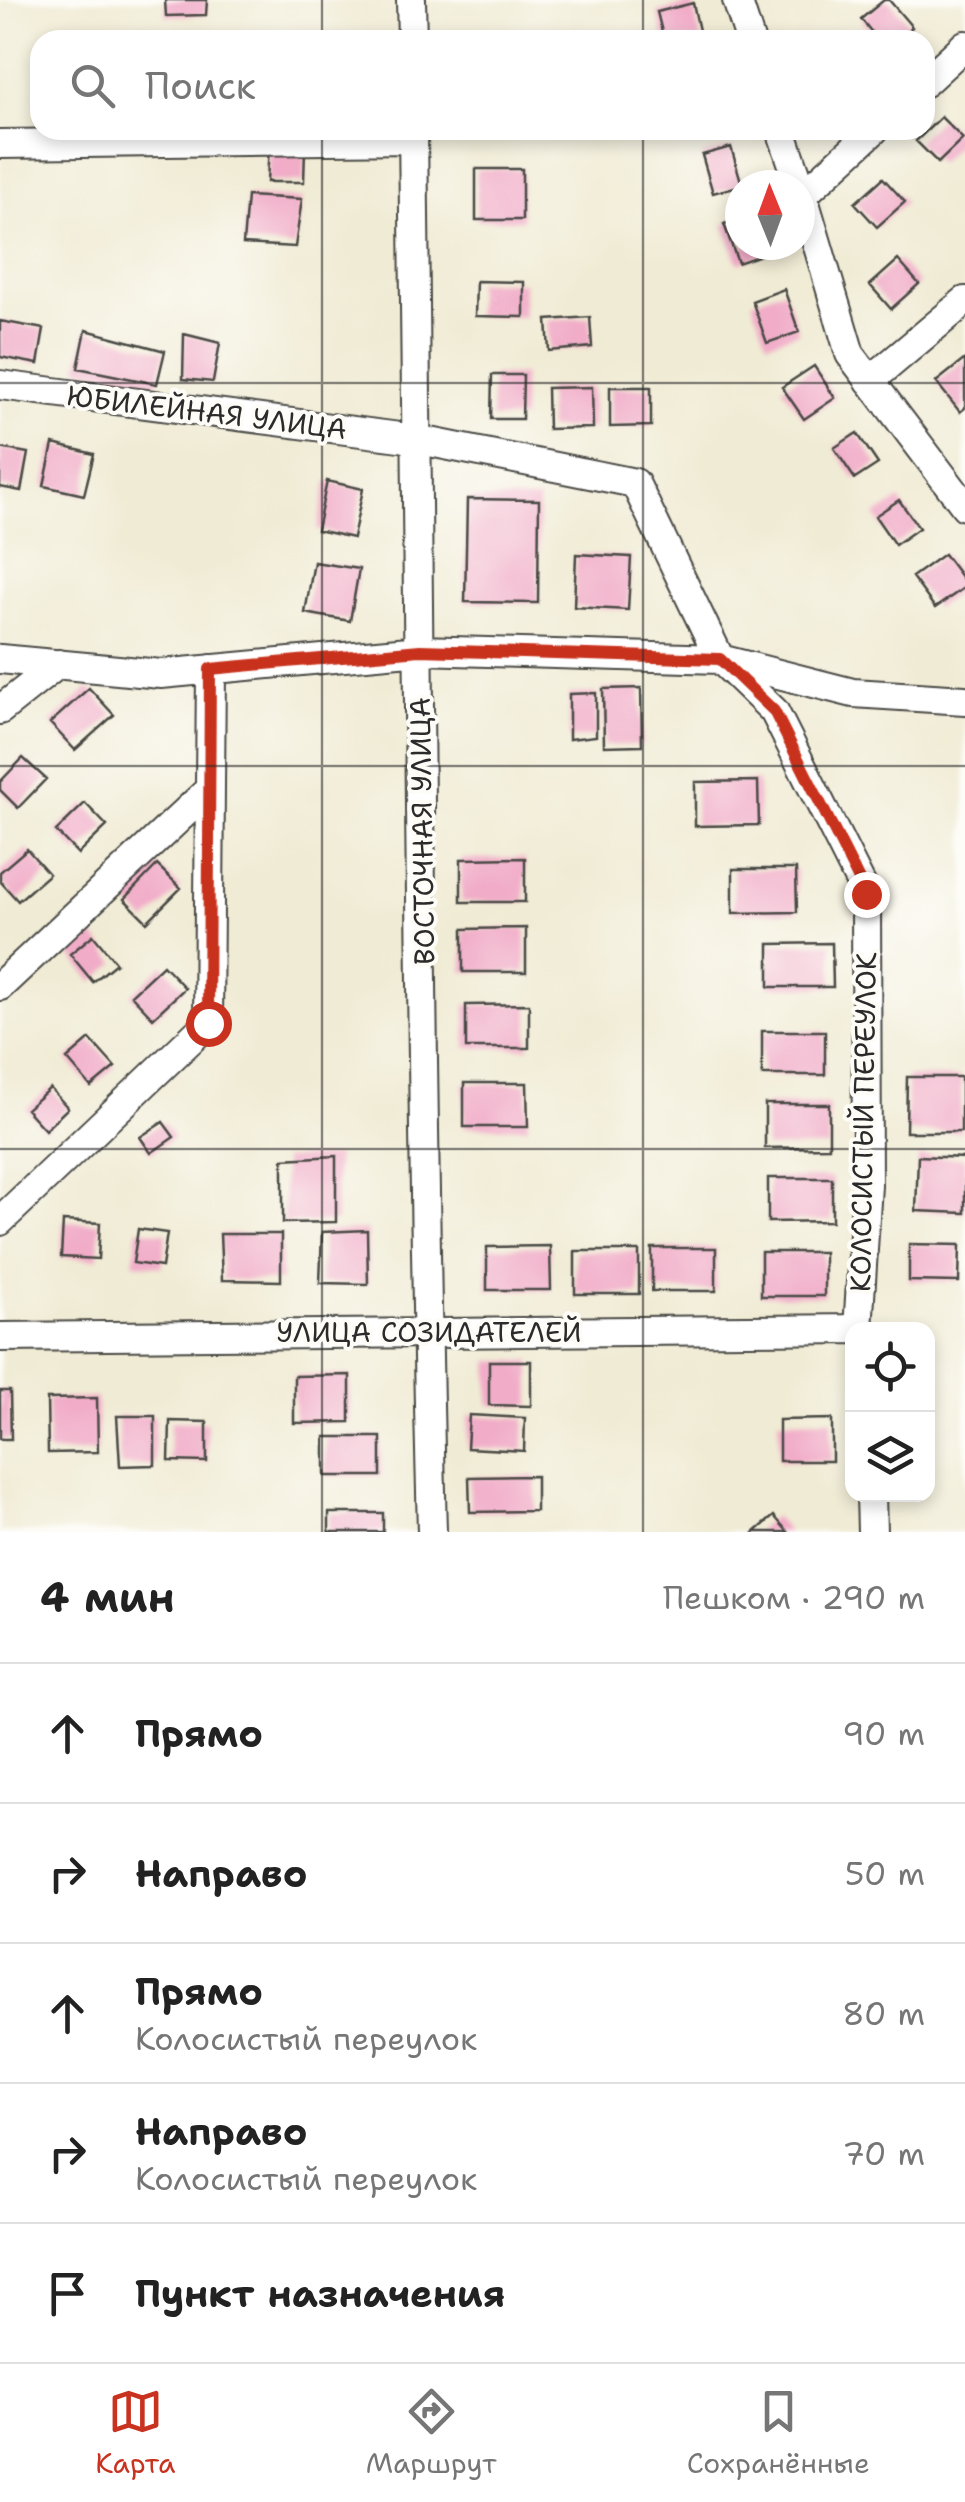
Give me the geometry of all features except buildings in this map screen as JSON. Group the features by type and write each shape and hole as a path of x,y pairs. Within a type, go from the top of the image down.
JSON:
{"street":[{"path":"411,0 412,30"},
{"path":"736,0 746,30"},
{"path":"935,73 965,45"},
{"path":"0,144 165,140"},
{"name":"ВОСТОЧНАЯ УЛИЦА","path":"413,140 432,1532"},
{"path":"784,140 795,170"},
{"path":"815,178 862,140"},
{"path":"815,236 850,354 965,506"},
{"path":"870,381 965,301"},
{"name":"ЮБИЛЕЙНАЯ УЛИЦА","path":"0,385 415,439 635,483 720,659"},
{"path":"0,659 161,674 420,650 720,659 853,693 965,700"},
{"name":"КОЛОСИСТЫЙ ПЕРЕУЛОК","path":"720,659 774,711 866,894 867,1184 858,1322"},
{"path":"0,710 58,664"},
{"path":"0,1221 208,1023 210,669"},
{"path":"0,986 210,789"},
{"name":"УЛИЦА СОЗИДАТЕЛЕЙ","path":"0,1336 845,1329"},
{"path":"871,1502 872,1532"}],"route":[{"path":"208,1023 210,669 420,650 720,659 774,711 866,894"}]}
